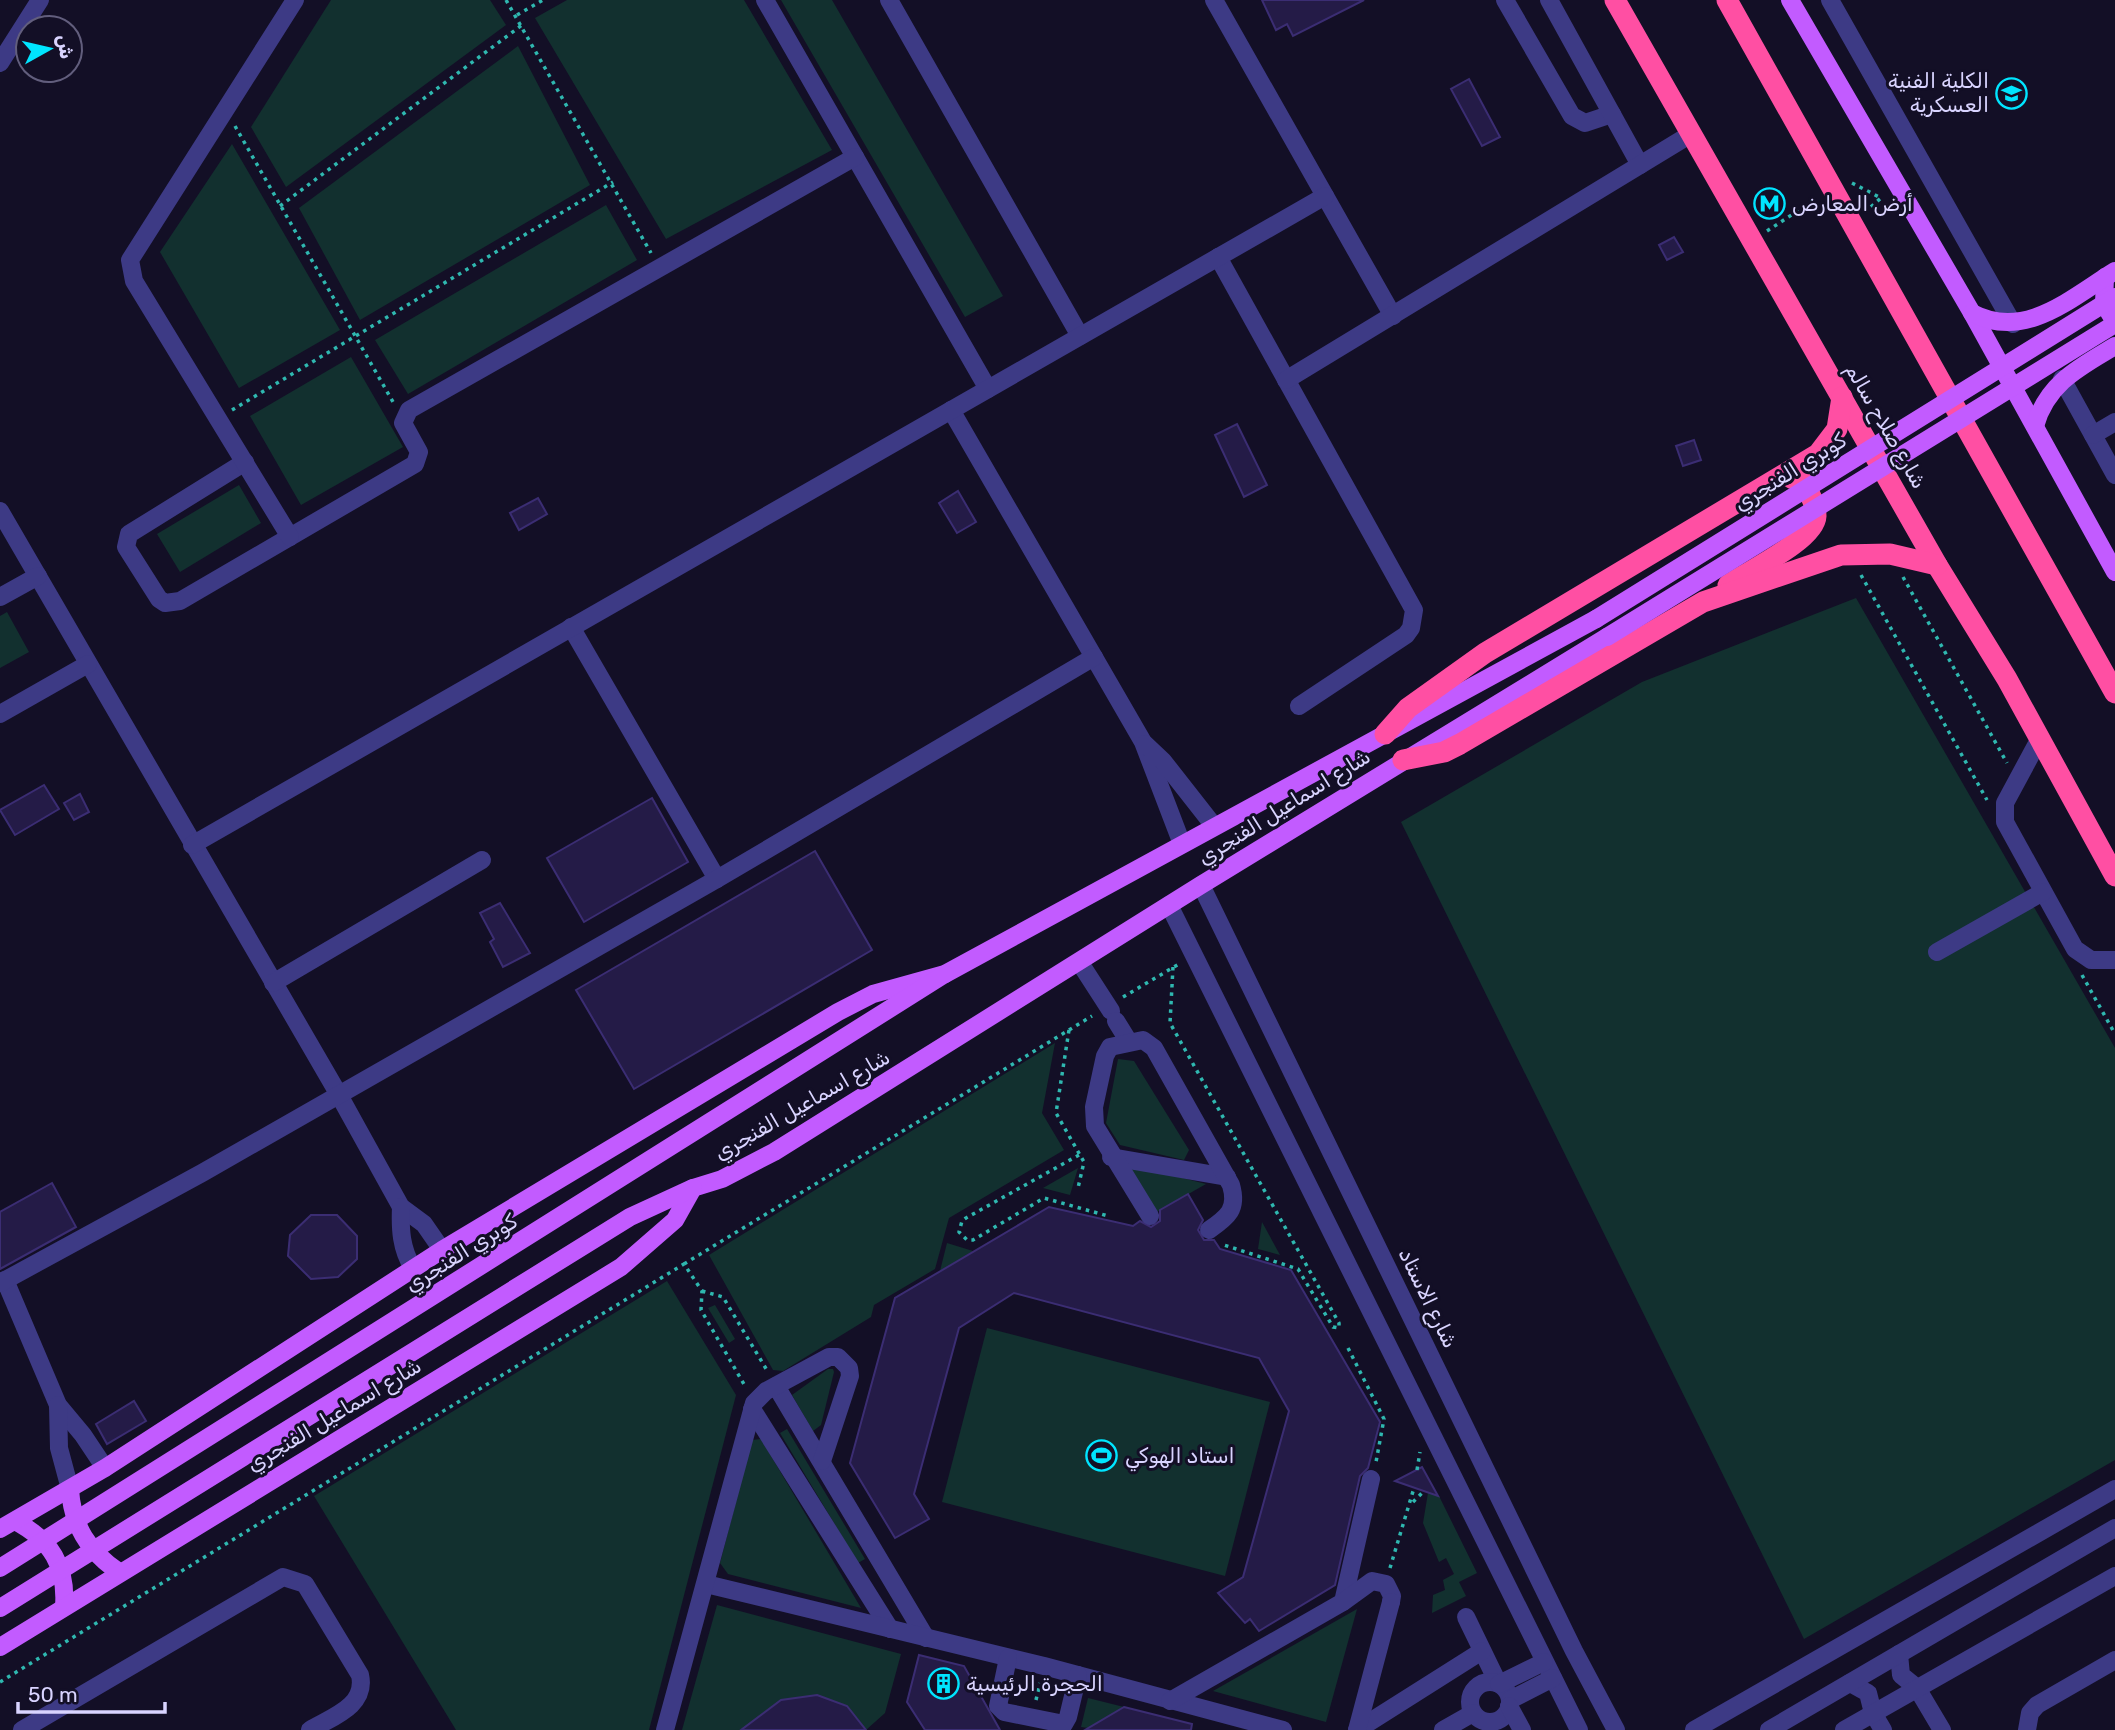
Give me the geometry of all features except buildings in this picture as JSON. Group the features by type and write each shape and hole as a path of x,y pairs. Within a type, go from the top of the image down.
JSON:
{"highway":[{"name":"شارع صلاح سالم","path":"1615,0 1937,565 2040,738 2115,876"},
{"path":"1727,0 1839,184 2115,693"},
{"path":"1385,734 1408,708 1485,653 1818,454 1837,429 1842,397"},
{"path":"1403,761 1444,752 1460,744 1791,546 1812,528 1816,516 1811,495 1802,481 1779,478"},
{"path":"1703,601 1850,555 1890,554 1937,565"}],"main road":[{"path":"1790,0 1972,313 2115,572"},
{"path":"1972,313 1991,321 2013,324 2035,319 2110,274"},
{"path":"2110,274 2104,304 2115,323"},
{"name":"كوبري الفنجري","path":"1596,620 2115,298"},
{"name":"شارع اسماعيل الفنجري","path":"0,1647 621,1267 675,1220 693,1188 722,1179 774,1153 1201,885 2115,323"},
{"path":"2035,426 2048,396 2062,379 2115,346"},
{"name":"شارع اسماعيل الفنجري","path":"7,1525 105,1468 442,1250 850,1006 909,981 945,974 1596,620"},
{"name":"كوبري الفنجري","path":"0,1568 945,974"},
{"path":"0,1608 630,1217 693,1188"},
{"path":"70,1489 71,1506 83,1538 93,1551 119,1572"},
{"path":"7,1525 33,1530 56,1556 65,1590 64,1607"}],"street":[{"path":"0,63 40,0"},
{"path":"290,537 134,281 130,260 295,0"},
{"path":"765,0 988,389"},
{"path":"889,0 1080,336"},
{"path":"1214,0 1393,316"},
{"path":"1505,0 1572,116 1585,122 1612,114"},
{"path":"1549,0 1640,165"},
{"path":"1830,0 2013,324"},
{"path":"1286,380 1691,134"},
{"path":"245,462 129,534 126,547 159,599 173,604 415,464 419,452 405,428 403,418 409,410 855,157"},
{"path":"192,845 1325,196"},
{"path":"1218,257 1414,610 1411,628 1406,635 1299,706"},
{"path":"2062,379 2115,475"},
{"path":"951,410 1143,742 1160,793 1182,844"},
{"path":"2093,435 2115,422"},
{"path":"0,511 339,1095 401,1207 424,1224 442,1250"},
{"path":"0,597 38,576"},
{"path":"571,627 717,880"},
{"path":"105,1468 58,1405 2,1282 339,1095 717,880 1094,657"},
{"path":"0,714 88,664"},
{"path":"2040,738 2004,809 2005,822 2076,949 2091,960 2115,960"},
{"path":"1143,742 1163,761 1214,826"},
{"path":"273,983 482,860"},
{"name":"شارع الاستاد","path":"1201,885 1574,1651 1616,1730"},
{"path":"1937,952 2043,892"},
{"path":"1170,905 1579,1730"},
{"path":"1080,963 1129,1042"},
{"path":"1150,1216 1111,1157 1095,1126 1094,1107 1107,1051 1114,1045 1143,1040 1154,1048 1227,1177 1233,1194 1232,1210 1212,1236"},
{"path":"1111,1157 1227,1177"},
{"path":"401,1207 400,1228 405,1255 413,1268"},
{"path":"665,1730 752,1409 772,1379 829,1357 845,1361 850,1376 822,1461"},
{"path":"772,1379 926,1638"},
{"path":"58,1405 59,1448 70,1489"},
{"path":"752,1409 890,1629"},
{"path":"1343,1602 1371,1479"},
{"path":"1694,1730 2115,1489"},
{"path":"1769,1730 2114,1531"},
{"path":"1844,1730 2115,1576"},
{"path":"22,1730 283,1577 305,1584 360,1675 363,1687 359,1698 351,1706 310,1730"},
{"path":"1170,1701 1343,1602 1366,1584 1379,1581 1390,1589 1391,1602 1357,1730"},
{"path":"706,1584 1044,1666 1283,1730"},
{"path":"1466,1617 1522,1730"},
{"path":"1357,1730 1482,1651"},
{"path":"1899,1654 1901,1675 1917,1688 1942,1730"},
{"path":"1008,1658 999,1709 1031,1719 1060,1725 1067,1721 1078,1675"},
{"path":"2027,1730 2030,1713 2037,1705 2115,1660"},
{"path":"1544,1662 1499,1684 1490,1682 1477,1686 1470,1699 1473,1713 1478,1718 1493,1721 1506,1713 1509,1703 1553,1678"},
{"path":"1850,1683 1868,1693 1873,1713 1883,1730"},
{"path":"1443,1730 1473,1713"}],"path":[{"path":"506,0 613,182 660,269"},
{"path":"517,15 542,0"},
{"path":"280,206 522,25"},
{"path":"225,109 403,418"},
{"path":"218,418 356,338 613,182"},
{"path":"1753,241 1839,184 1881,198"},
{"path":"1890,554 2017,781"},
{"path":"1850,555 1987,800 2004,809"},
{"path":"2076,949 2085,983 2115,1034"},
{"path":"0,1682 1069,1030 1112,1013 1194,954"},
{"path":"1173,967 1170,1023 1339,1322 1339,1328 1333,1327 1298,1269 1212,1236"},
{"path":"1069,1030 1056,1113 1084,1166 1078,1188"},
{"path":"1079,1155 966,1218 962,1221 959,1232 962,1237 973,1240 1044,1198 1108,1216"},
{"path":"684,1264 702,1291 701,1310 745,1386"},
{"path":"702,1291 723,1297 772,1379"},
{"path":"1348,1348 1384,1419 1371,1479"},
{"path":"1390,1568 1414,1488"},
{"path":"1411,1504 1424,1491"},
{"path":"1031,1719 1044,1666"}],"green space":[{"path":"331,0 490,0 506,25 286,187 251,127"},
{"path":"567,0 744,0 832,150 666,239 535,18"},
{"path":"781,0 832,0 1003,296 965,317"},
{"path":"518,46 590,185 360,320 299,208"},
{"path":"232,144 340,330 239,388 160,252"},
{"path":"606,205 637,260 408,394 375,340"},
{"path":"351,357 403,447 301,505 250,416"},
{"path":"239,485 261,523 180,572 157,534"},
{"path":"1856,598 2115,1048 2115,1460 1804,1639 1401,822 1642,682"},
{"path":"7,612 29,652 0,668 0,616"},
{"path":"1055,1043 1042,1113 1064,1150 949,1218 935,1269 874,1305 871,1317 783,1371 773,1370 709,1255"},
{"path":"1118,1059 1134,1061 1189,1150 1184,1160 1120,1145 1106,1123"},
{"path":"1136,1166 1206,1184 1155,1213 1130,1171"},
{"path":"1078,1168 1070,1195 1043,1188"},
{"path":"1262,1222 1280,1255 1258,1249"},
{"path":"947,1243 973,1251 940,1271"},
{"path":"667,1281 736,1395 649,1730 456,1730 314,1496"},
{"path":"715,1305 735,1339 729,1343 708,1308"},
{"path":"987,1328 1270,1402 1225,1576 942,1502"},
{"path":"828,1369 833,1369 834,1372 821,1425 813,1431 792,1395"},
{"path":"787,1429 865,1559 858,1563 780,1433"},
{"path":"761,1439 861,1608 728,1574 720,1563 752,1440"},
{"path":"1428,1493 1439,1496 1477,1573 1459,1582 1466,1596 1432,1613 1433,1595 1445,1590 1443,1580 1454,1574 1446,1558 1439,1562 1423,1523"},
{"path":"717,1605 901,1654 885,1713 866,1730 854,1715 840,1704 808,1696 774,1705 747,1730 682,1730"},
{"path":"1357,1609 1326,1722 1213,1691"},
{"path":"1088,1698 1124,1707 1088,1728 1081,1727"}],"place":[{"name":"الكلية الفنية العسكرية","path":"2012,93"},
{"name":"أرض المعارض","path":"1769,204"},
{"name":"استاد الهوكي","path":"1102,1456"},
{"name":"الحجرة الرئيسية","path":"943,1684"}]}
